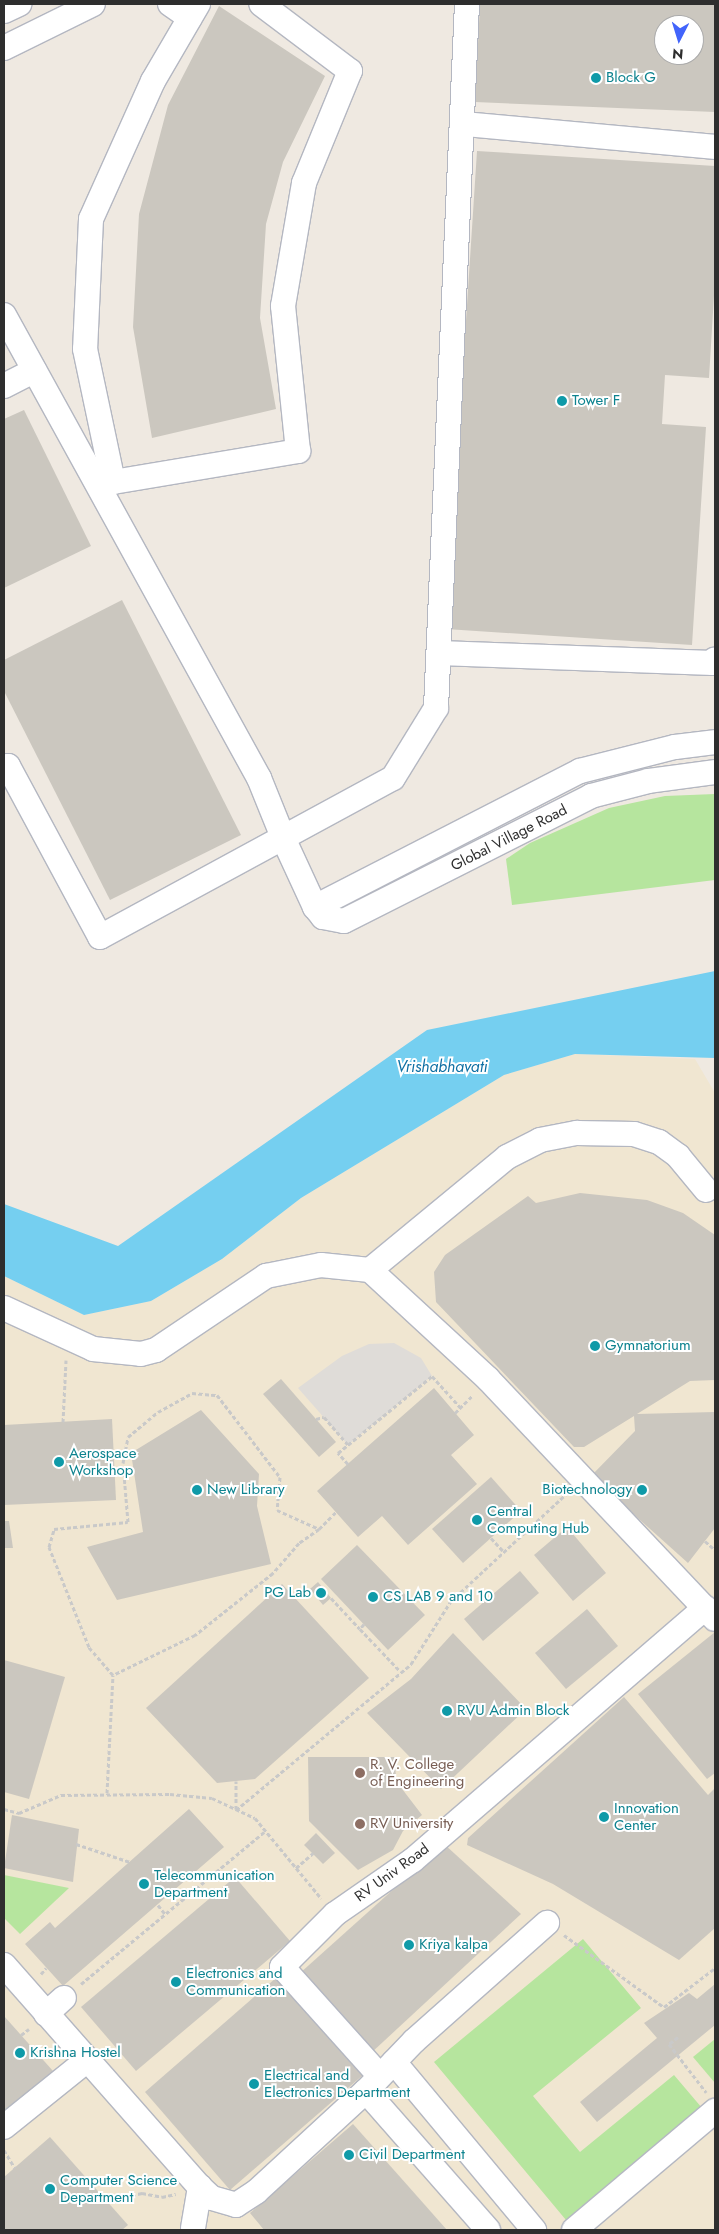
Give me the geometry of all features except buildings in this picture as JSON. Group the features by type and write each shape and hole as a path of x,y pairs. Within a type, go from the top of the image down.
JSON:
{"street":[{"path":"4,11 19,4"},
{"path":"4,48 93,4"},
{"path":"170,4 194,11 154,81 91,219 84,349 113,482 298,451 283,306 304,184 350,71 261,4"},
{"path":"4,769 8,766 100,937 284,840 393,778 436,708 464,124 467,4"},
{"path":"464,124 715,147"},
{"path":"4,315 259,778 284,840 315,907"},
{"path":"4,386 34,371"},
{"path":"438,653 713,662 715,659"},
{"name":"Global Village Road","path":"715,742 676,746 580,771 315,907 323,916 344,921 591,796 648,781 715,772"},
{"path":"370,1270 507,1157 540,1140 577,1133 634,1134 659,1142 678,1156 706,1190"},
{"path":"6,1312 68,1334 109,1354 141,1354 156,1350 266,1276 320,1265 370,1270 488,1379 710,1613"},
{"name":"RV Univ Road","path":"380,2076 282,1967 335,1914 413,1860 710,1613"},
{"path":"4,1965 200,2187 223,2202 236,2205 245,2200 547,1923"},
{"path":"46,2014 64,1998"},
{"path":"4,2128 86,2060"},
{"path":"380,2076 488,2230"},
{"path":"380,2076 534,2230"},
{"path":"574,2230 713,2104"},
{"path":"193,2228 200,2187"}],"path":[{"path":"64,1422 68,1334"},
{"path":"348,1464 338,1453 432,1376 460,1407 455,1413"},
{"path":"107,1793 114,1675 89,1646 49,1547 54,1529 128,1522 123,1463 128,1437 158,1412 192,1393 217,1395 280,1477 277,1510 319,1529"},
{"path":"316,1419 324,1417 348,1445"},
{"path":"236,1810 410,1664 451,1601 582,1478"},
{"path":"114,1675 195,1635 273,1573 300,1543 319,1529 336,1512"},
{"path":"491,1538 504,1552"},
{"path":"705,1541 715,1550"},
{"path":"332,1598 401,1672"},
{"path":"360,1629 364,1624"},
{"path":"236,1781 236,1810"},
{"path":"4,1809 19,1813 61,1795 107,1793 212,1798 255,1818 320,1896"},
{"path":"64,1998 265,1831"},
{"path":"76,1844 130,1862"},
{"path":"296,1868 313,1853"},
{"path":"158,1905 165,1914"},
{"path":"547,1923 664,2007 715,1968"},
{"path":"678,2037 669,2044 713,2104"},
{"path":"4,2150 15,2168"},
{"path":"106,2200 142,2193 162,2197 200,2187"}],"shaded area":[{"name":"R. V. College of Engineering","path":"575,1054 695,1059 715,1093 715,2230 4,2230 4,1276 84,1315 151,1301 222,1259 301,1198 504,1075"},
{"path":"394,1343 421,1358 432,1376 348,1445 298,1388 342,1356 369,1344"}],"green space":[{"path":"715,794 715,880 512,905 506,859 530,843 609,808 665,796"},
{"path":"4,1875 69,1888 20,1934 4,1918"},
{"path":"583,1939 641,2008 533,2096 580,2152 674,2075 702,2108 566,2220 434,2062"},
{"path":"715,2039 715,2083 693,2057"}],"water":[{"name":"Vrishabhavati","path":"715,971 715,1058 575,1054 504,1075 301,1198 222,1259 151,1301 84,1315 4,1276 4,1204 118,1246 427,1030"}],"place":[{"name":"Block G","path":"596,78"},
{"name":"Tower F","path":"562,401"},
{"name":"Gymnatorium","path":"595,1346"},
{"name":"Aerospace Workshop","path":"59,1462"},
{"name":"New Library","path":"197,1490"},
{"name":"Biotechnology","path":"642,1490"},
{"name":"Central Computing Hub","path":"477,1520"},
{"name":"PG Lab","path":"321,1593"},
{"name":"CS LAB 9 and 10","path":"373,1597"},
{"name":"RVU Admin Block","path":"447,1711"},
{"name":"R. V. College of Engineering","path":"360,1773"},
{"name":"Innovation Center","path":"604,1817"},
{"name":"RV University","path":"360,1824"},
{"name":"Telecommunication Department","path":"144,1884"},
{"name":"Kriya kalpa","path":"409,1945"},
{"name":"Electronics and Communication","path":"176,1982"},
{"name":"Krishna Hostel","path":"20,2053"},
{"name":"Electrical and Electronics Department","path":"254,2084"},
{"name":"Civil Department","path":"349,2155"},
{"name":"Computer Science Department","path":"50,2189"}]}
